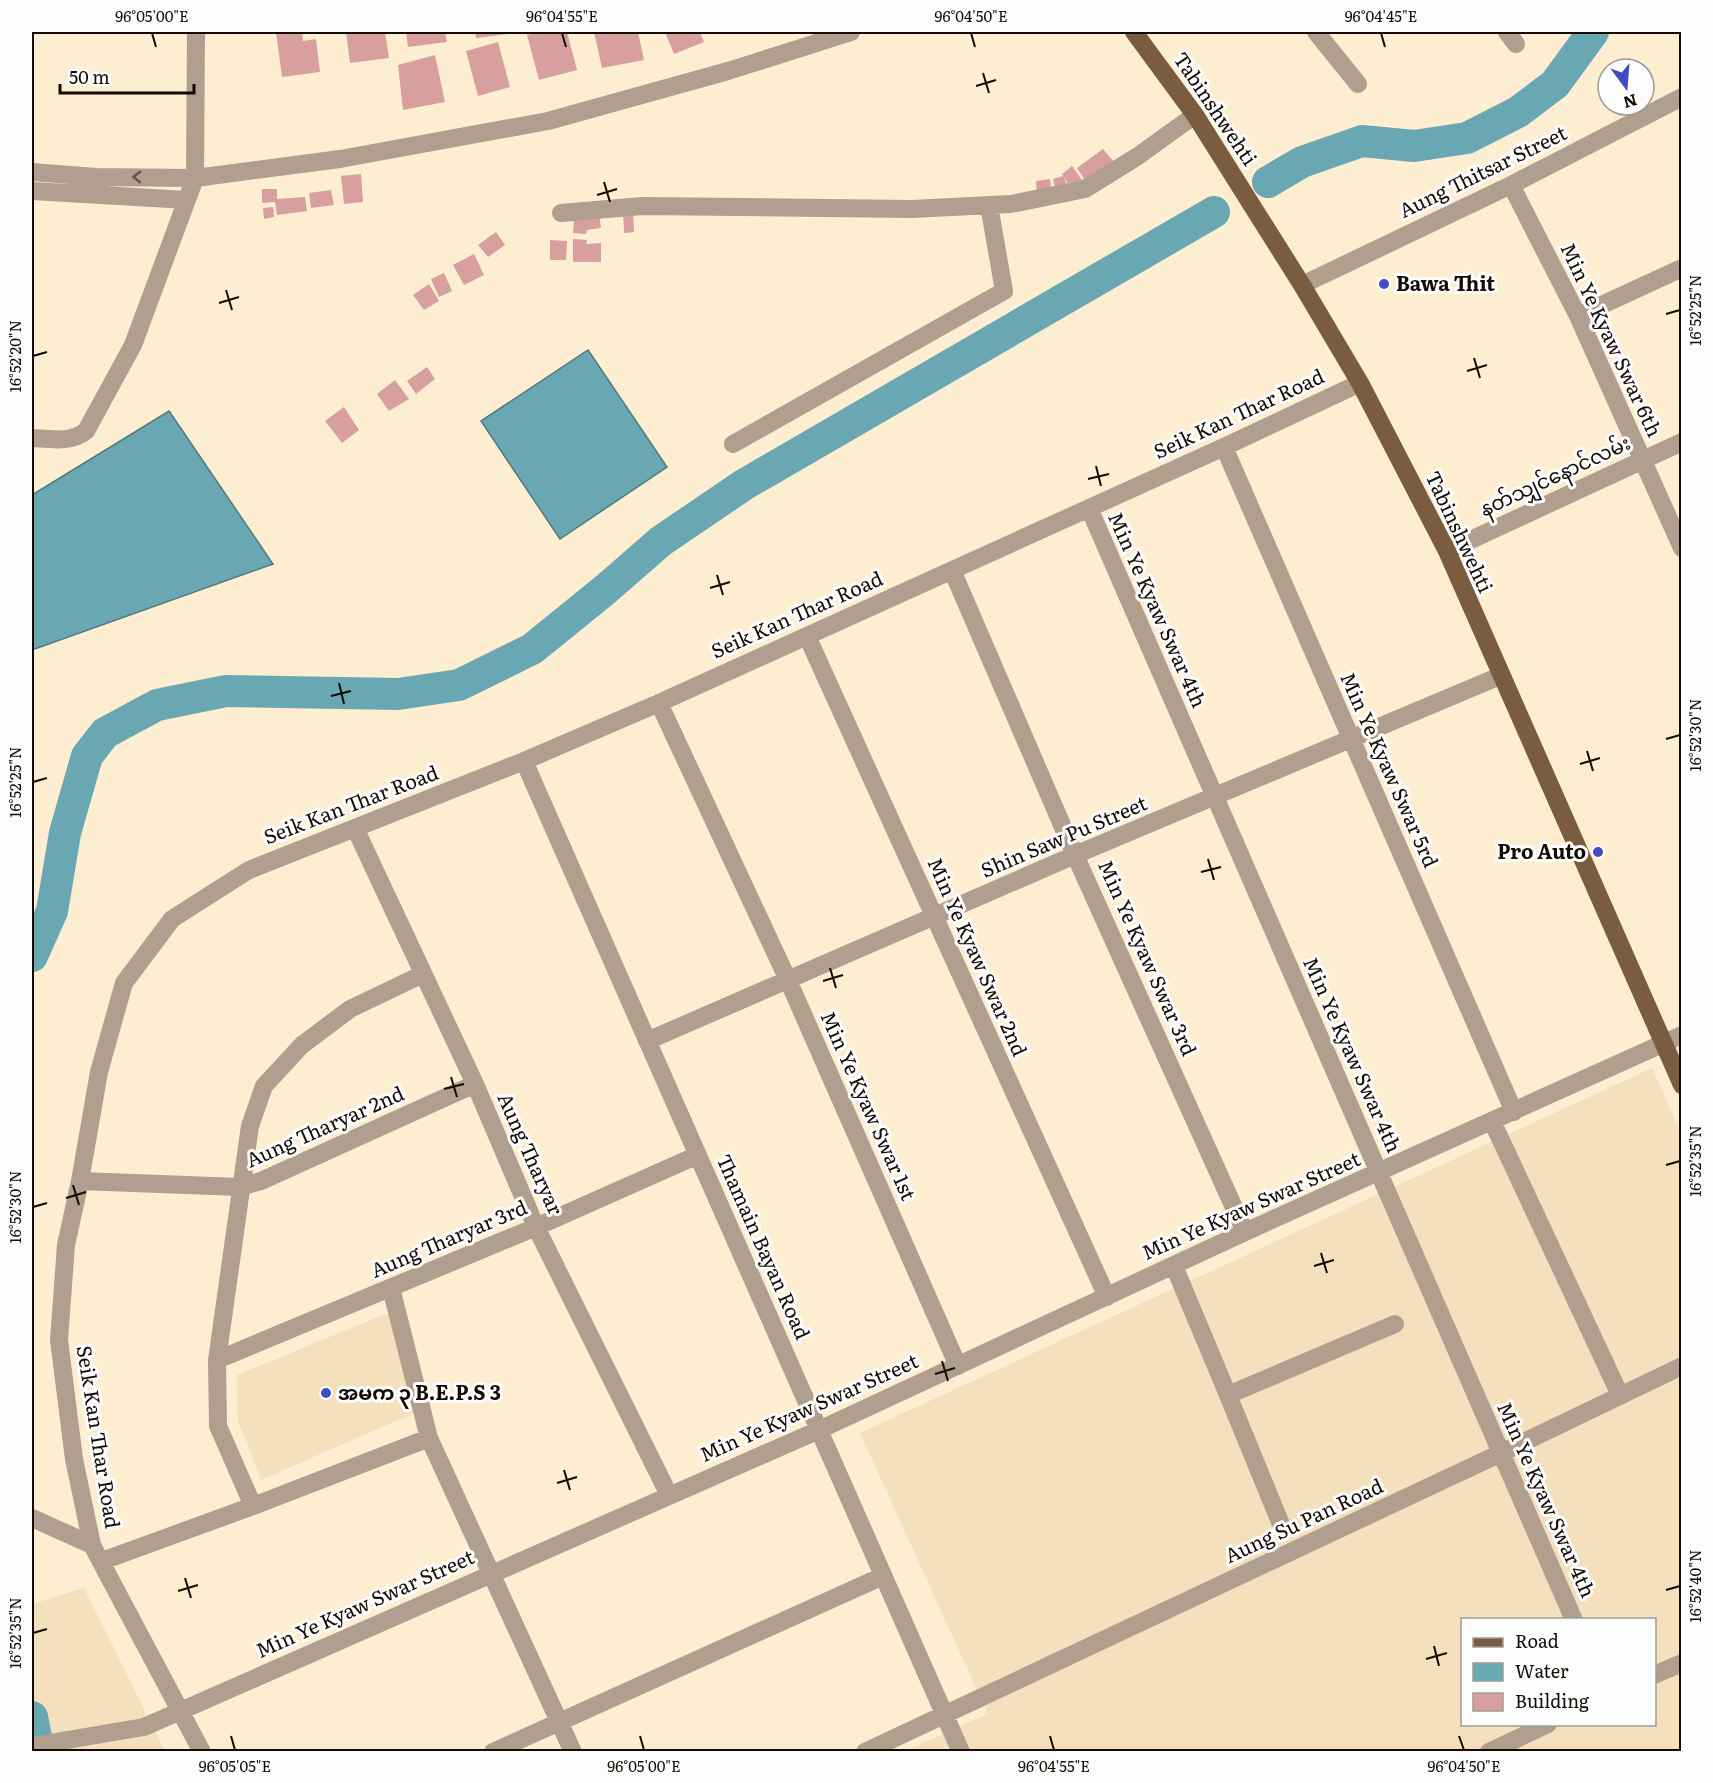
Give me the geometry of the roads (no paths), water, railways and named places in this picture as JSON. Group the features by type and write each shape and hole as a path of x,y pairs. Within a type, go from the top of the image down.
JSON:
{"main road":[{"name":"Tabinshwehti","path":"1134,32 1196,115 1360,383 1447,551 1500,676 1682,1085"}],"street":[{"path":"32,438 65,440 79,437 86,431 133,345 195,178 196,32"},
{"path":"32,172 96,177 195,178 340,159 548,121 728,71 850,32"},
{"path":"1316,32 1358,84"},
{"name":"Aung Thitsar Street","path":"1302,285 1511,185 1682,97"},
{"path":"561,213 642,206 912,209 1011,204 1085,189 1138,156 1196,115"},
{"name":"Min Ye Kyaw Swar 6th","path":"1511,185 1578,316 1641,461 1682,548"},
{"path":"32,191 187,200"},
{"path":"733,444 1004,291 990,205"},
{"path":"1578,316 1682,268"},
{"name":"Seik Kan Thar Road","path":"202,1752 92,1545 74,1459 59,1340 66,1245 80,1181 99,1071 124,983 172,920 249,870 524,761 659,703 1360,383"},
{"name":"နတ်သျှင်နောင်လမ်း","path":"1447,551 1682,442"},
{"name":"Min Ye Kyaw Swar 5rd","path":"1224,447 1514,1112"},
{"name":"Min Ye Kyaw Swar 4th","path":"1089,508 1573,1618"},
{"name":"Min Ye Kyaw Swar 3rd","path":"952,570 1076,855 1245,1232"},
{"name":"Min Ye Kyaw Swar 2nd","path":"807,636 1107,1297"},
{"name":"Shin Saw Pu Street","path":"647,1041 1076,855 1500,676"},
{"name":"Min Ye Kyaw Swar 1st","path":"659,703 788,980 958,1366"},
{"name":"Thamain Bayan Road","path":"524,761 960,1752"},
{"name":"Aung Tharyar","path":"355,828 475,1084 536,1227 669,1496"},
{"path":"253,1506 218,1426 217,1360 250,1126 264,1086 302,1045 350,1009 423,974"},
{"name":"Min Ye Kyaw Swar Street","path":"32,1746 144,1727 819,1430 1245,1232 1682,1035"},
{"name":"Aung Tharyar 2nd","path":"80,1181 240,1187 261,1181 475,1084"},
{"path":"1492,1121 1620,1395"},
{"name":"Aung Tharyar 3rd","path":"217,1360 536,1227 698,1155"},
{"path":"1174,1266 1280,1522"},
{"path":"391,1288 429,1438 573,1752"},
{"path":"1228,1395 1395,1324"},
{"name":"Aung Su Pan Road","path":"865,1752 1682,1366"},
{"path":"102,1561 429,1438"},
{"path":"32,1518 92,1545"},
{"path":"493,1752 883,1576"},
{"path":"1656,1674 1682,1663"},
{"path":"1489,1752 1546,1726"}],"water":[{"path":"588,350 667,467 560,539 481,421"},
{"path":"169,411 273,564 32,650 32,495"}],"waterway":[{"path":"1268,182 1302,162 1362,141 1414,146 1467,138 1518,112 1555,84 1593,32"},
{"path":"32,956 52,911 65,833 87,756 105,733 157,705 226,691 398,694 459,685 532,649 661,541 745,484 1214,212"},
{"path":"32,1717 39,1752"}],"place":[{"name":"Bawa Thit","path":"1384,284"},
{"name":"Pro Auto","path":"1598,852"},
{"name":"အမက ၃ B.E.P.S 3","path":"326,1393"}]}
